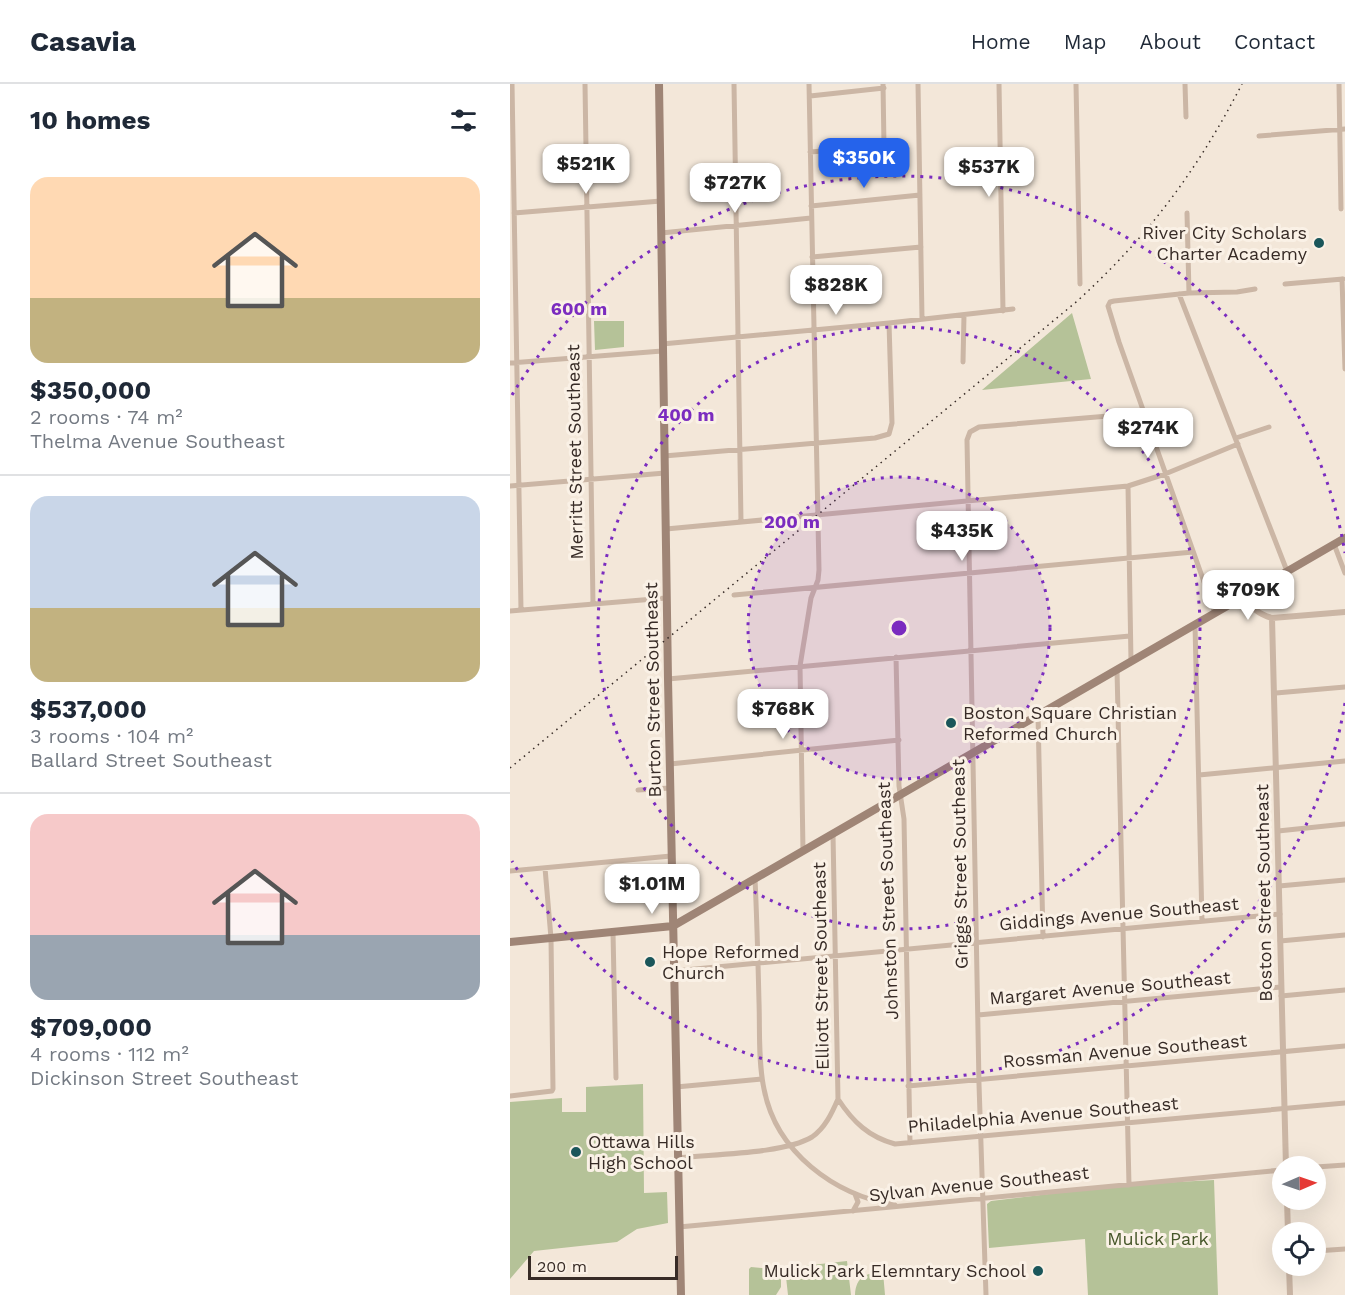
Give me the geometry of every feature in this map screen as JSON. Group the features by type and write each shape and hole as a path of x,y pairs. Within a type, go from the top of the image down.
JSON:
{"main road":[{"name":"Burton Street Southeast","path":"658,84 681,1295"},
{"path":"510,942 673,926 1345,538"}],"street":[{"path":"512,84 521,610"},
{"name":"Merritt Street Southeast","path":"585,84 592,604"},
{"path":"734,84 741,522"},
{"name":"Elliott Street Southeast","path":"803,850 800,666 819,570 809,84"},
{"path":"918,84 922,318"},
{"path":"999,84 1003,311"},
{"path":"1076,84 1080,284"},
{"path":"1185,84 1186,117"},
{"path":"1339,84 1342,130 1341,209"},
{"path":"810,96 883,86 884,146 810,152"},
{"path":"1258,136 1342,130"},
{"path":"811,206 920,195"},
{"path":"514,213 661,201"},
{"path":"1187,213 1189,293"},
{"path":"661,233 812,218"},
{"path":"812,257 921,247"},
{"path":"1285,284 1344,279 1345,369"},
{"path":"1215,613 1112,321 1109,304 1114,301 1179,294 1237,292 1255,289"},
{"path":"1179,294 1287,571"},
{"path":"510,363 589,357 738,337 1013,309"},
{"path":"963,362 964,315"},
{"path":"664,456 875,438 889,434 892,423 889,323"},
{"name":"Griggs Street Southeast","path":"986,1295 979,1079 967,440 969,432 979,427 1144,413"},
{"path":"666,530 1128,486 1165,474 1269,427"},
{"path":"510,486 665,473"},
{"path":"1128,486 1131,661"},
{"path":"1334,544 1345,573"},
{"path":"734,595 1192,552"},
{"path":"1245,596 1260,615 1272,618 1345,612"},
{"path":"510,611 666,598"},
{"name":"Boston Street Southeast","path":"1272,618 1286,1156"},
{"path":"1195,625 1202,921"},
{"path":"668,678 1130,636"},
{"name":"Johnston Street Southeast","path":"897,657 898,740 907,949 910,1143"},
{"path":"1117,670 1129,1185"},
{"path":"1275,693 1345,687"},
{"path":"1038,715 1043,937"},
{"path":"670,764 898,740"},
{"path":"1199,775 1345,761"},
{"path":"1119,780 1127,780"},
{"path":"638,790 670,788"},
{"path":"1278,831 1345,824"},
{"name":"Elliott Street Southeast","path":"832,834 838,1099"},
{"path":"510,871 672,856"},
{"path":"510,1096 542,1093 553,1089 551,938 545,868"},
{"path":"755,879 762,1079 772,1113 789,1146 822,1176 855,1194 904,1207"},
{"path":"1279,886 1345,880"},
{"name":"Giddings Avenue Southeast","path":"674,971 1280,914"},
{"path":"613,932 616,1078"},
{"path":"1280,941 1345,935"},
{"name":"Margaret Avenue Southeast","path":"978,1015 1281,987"},
{"path":"1281,996 1345,990"},
{"name":"Rossman Avenue Southeast","path":"908,1086 1345,1046"},
{"path":"676,1087 762,1079"},
{"path":"677,1158 789,1146 812,1136 822,1128 838,1099"},
{"name":"Philadelphia Avenue Southeast","path":"838,1099 863,1129 871,1135 895,1144 1345,1103"},
{"path":"1326,1166 1345,1165"},
{"name":"Sylvan Avenue Southeast","path":"679,1227 1272,1171"},
{"path":"854,1211 858,1202 855,1194"},
{"path":"1326,1250 1345,1249"},
{"path":"1289,1276 1290,1295"}],"green space":[{"path":"1072,313 1091,379 982,390"},
{"path":"594,321 624,321 624,347 595,350"},
{"name":"Ottawa Hills High School","path":"643,1084 644,1193 667,1192 668,1223 637,1229 617,1242 534,1251 510,1279 510,1102 562,1098 562,1112 586,1112 586,1087"},
{"name":"Mulick Park","path":"1214,1180 1218,1295 1088,1295 1085,1239 989,1248 987,1204 991,1201 1122,1185"},
{"path":"847,1261 851,1295 788,1295 785,1268"},
{"path":"751,1267 781,1270 781,1287 776,1295 749,1295 749,1269"},
{"path":"883,1272 885,1295 855,1295 857,1284 863,1277"}],"railway":[{"path":"510,768 1075,303 1126,253 1169,201 1207,146 1242,84"}],"place":[{"name":"River City Scholars Charter Academy","path":"1319,243"},
{"name":"Boston Square Christian Reformed Church","path":"951,723"},
{"name":"Hope Reformed Church","path":"650,962"},
{"name":"Ottawa Hills High School","path":"576,1152"},
{"name":"Mulick Park Elemntary School","path":"1038,1271"}]}
